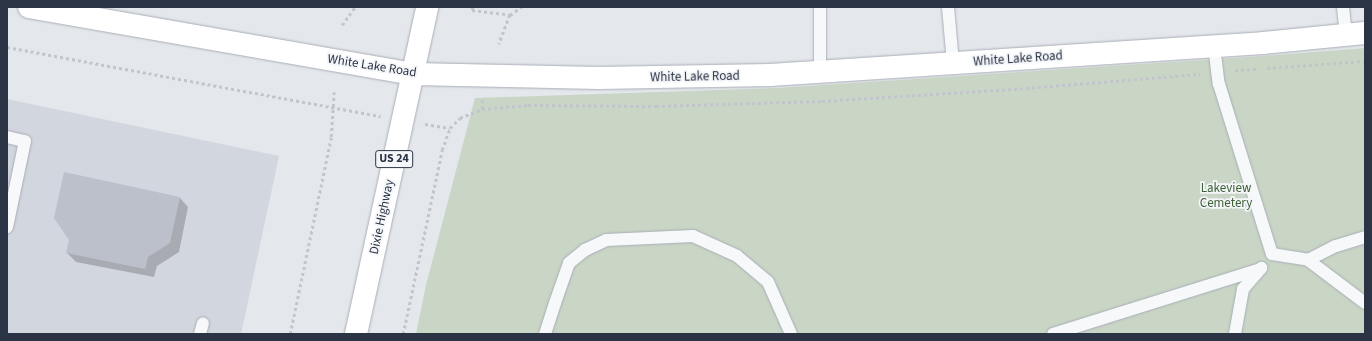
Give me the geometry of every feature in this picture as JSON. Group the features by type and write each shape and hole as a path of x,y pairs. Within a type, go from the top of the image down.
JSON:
{"street":[{"name":"White Lake Road","path":"29,7 413,74 599,78 770,75 1214,46 1355,34"},
{"name":"Dixie Highway","path":"356,334 427,7"}],"lane":[{"path":"820,7 820,72"},
{"path":"948,7 953,63"},
{"path":"1343,7 1355,34"},
{"path":"1214,46 1216,72 1272,254"},
{"path":"7,137 26,141 7,227"},
{"path":"546,334 555,302 569,263 585,250 606,240 693,236 737,256 768,282 791,334"},
{"path":"1308,260 1336,246 1365,237"},
{"path":"1272,254 1308,260 1365,303"},
{"path":"1234,334 1243,289 1272,254"},
{"path":"1053,334 1260,268"}],"path":[{"path":"342,25 355,7"},
{"path":"473,7 472,10 510,15"},
{"path":"499,44 510,15 521,7"},
{"path":"7,48 357,112"},
{"path":"403,334 442,150 450,128 460,118 482,109 513,105 572,104 656,106 822,101 1044,87 1365,61"},
{"path":"290,334 331,137 334,92"},
{"path":"482,99 482,109"}],"shaded area":[{"path":"7,99 279,156 241,334 7,334"}],"green space":[{"name":"Lakeview Cemetery","path":"1365,48 1365,334 416,334 426,285 475,98 778,88"}],"building":[{"path":"64,172 180,197 170,243 148,257 145,269 66,253 69,240 54,218"}]}
